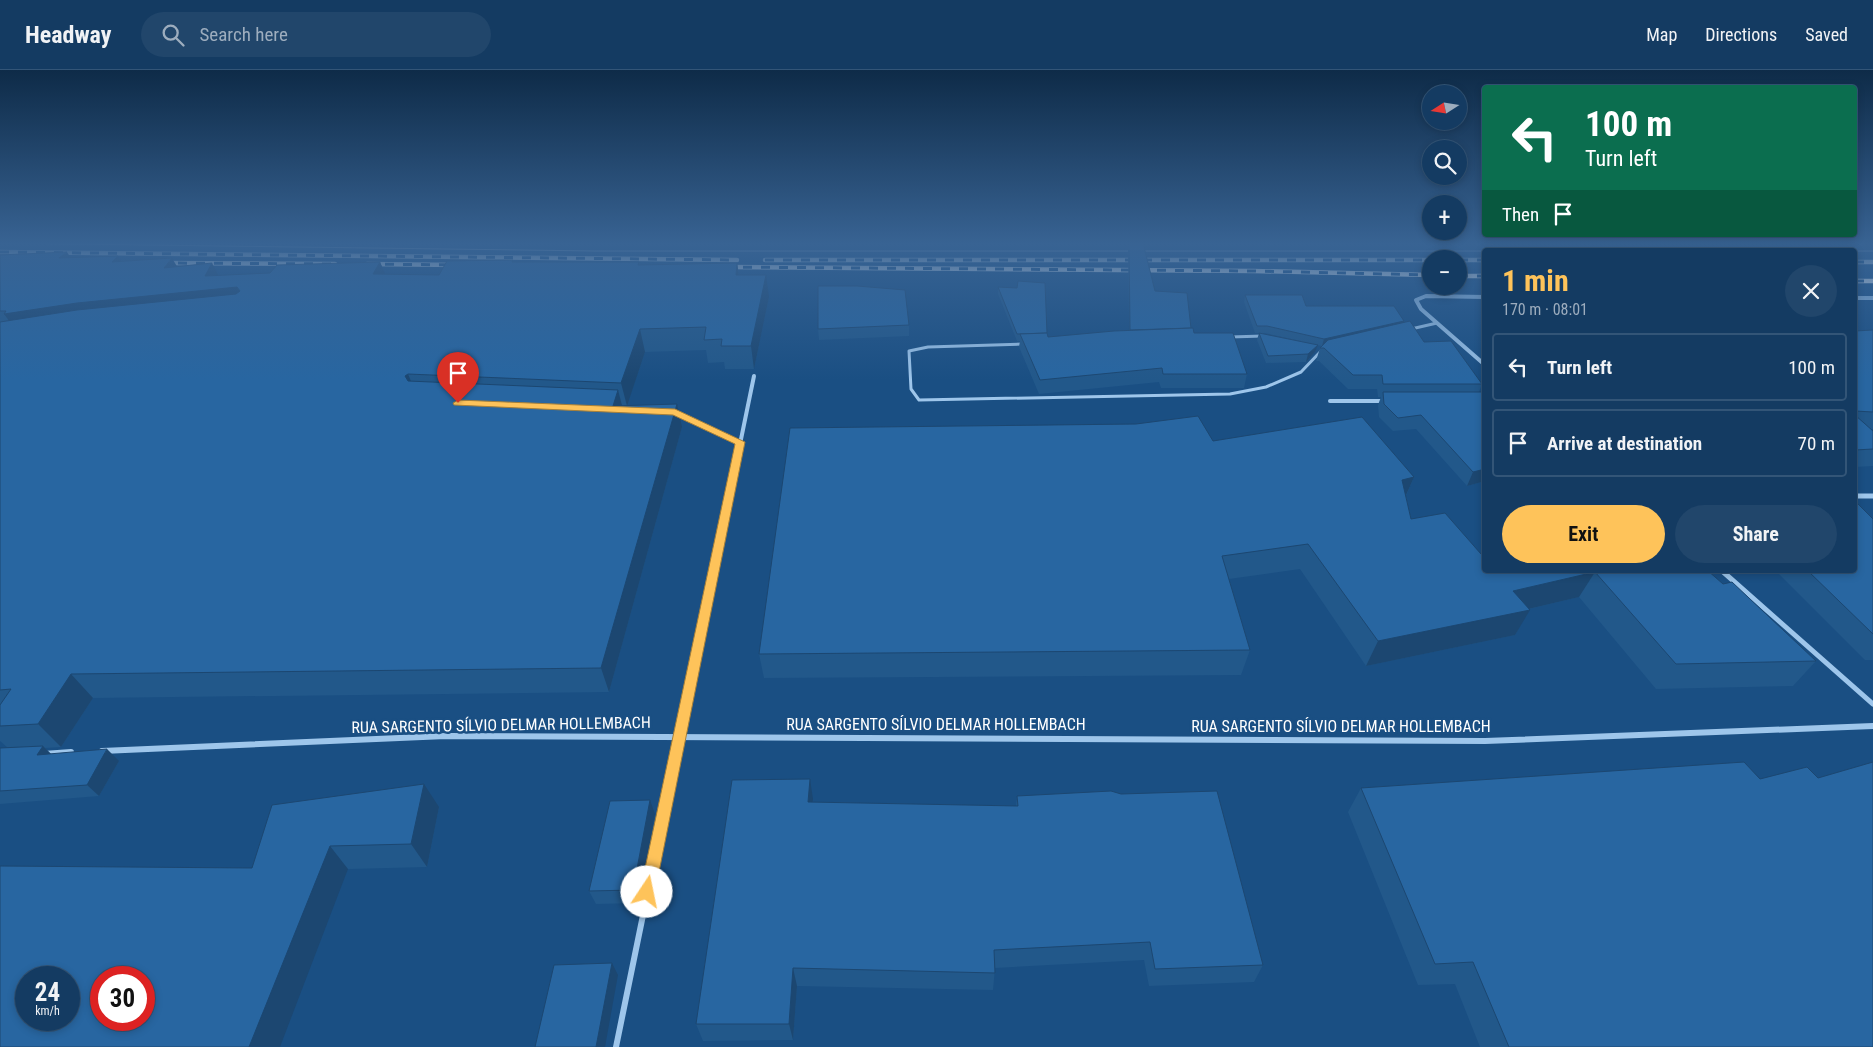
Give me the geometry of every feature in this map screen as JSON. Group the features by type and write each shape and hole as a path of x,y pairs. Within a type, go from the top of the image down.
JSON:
{"street":[{"path":"1482,297 1426,296 1416,300 1421,309 1482,362"},
{"path":"1857,298 1873,298"},
{"path":"616,1047 678,737 754,376"},
{"path":"1330,402 1388,401"},
{"path":"1857,496 1873,496"},
{"path":"1724,573 1873,704"},
{"name":"RUA SARGENTO SÍLVIO DELMAR HOLLEMBACH","path":"97,751 446,736 1485,741 1873,726"},
{"path":"37,754 77,752"}],"lane":[{"path":"1408,330 1437,323"},
{"path":"1225,337 1264,336"},
{"path":"1027,344 928,347 909,351 911,390 919,400 1230,394 1266,387 1301,372 1322,350"},
{"path":"1312,348 1322,350 1332,348"},
{"path":"675,412 740,442"}],"building":[{"path":"0,289 221,289 77,303 4,314 6,311 0,311"},
{"path":"238,289 763,289 751,346 721,346 722,339 704,340 706,327 640,329 621,383 408,374 405,376 408,381 618,390 613,406 677,404 601,668 71,674 38,724 0,726 0,705 11,689 0,690 0,322 77,310 236,294 240,291"},
{"path":"818,289 905,290 909,325 818,329"},
{"path":"999,289 1045,289 1047,333 1017,334"},
{"path":"1130,289 1154,289 1155,291 1187,293 1191,328 1130,330"},
{"path":"1245,295 1302,295 1306,306 1394,306 1404,321 1324,339 1267,326 1257,326"},
{"path":"1410,321 1424,342 1451,341 1482,384 1383,384 1382,375 1353,375 1324,348 1320,348 1328,340"},
{"path":"1193,328 1194,333 1233,333 1247,374 1163,374 1162,368 1040,380 1020,334 1047,333 1048,337 1114,331"},
{"path":"1873,330 1873,412 1857,411 1857,331"},
{"path":"1259,333 1318,345 1308,354 1268,356"},
{"path":"1383,392 1482,392 1482,470 1473,472 1421,415 1398,418 1384,404"},
{"path":"1198,416 1213,441 1362,417 1414,477 1402,480 1411,519 1445,513 1482,554 1482,573 1591,573 1513,591 1530,610 1378,641 1308,544 1222,556 1250,650 759,654 790,428 1136,424"},
{"path":"1857,417 1873,431 1873,449 1857,450"},
{"path":"1857,503 1873,519 1873,634 1810,573 1857,573"},
{"path":"1596,573 1710,573 1723,584 1732,582 1816,661 1676,664"},
{"path":"43,746 37,755 107,749 87,785 0,791 0,748"},
{"path":"1744,762 1760,779 1807,767 1818,778 1873,762 1873,1047 1509,1047 1473,962 1435,964 1361,788"},
{"path":"810,779 808,802 1018,806 1017,796 1111,791 1121,794 1217,791 1263,965 1155,969 1150,942 994,950 995,973 793,968 789,1024 696,1024 732,780"},
{"path":"424,784 411,844 330,846 249,1047 0,1047 0,866 252,868 272,805"},
{"path":"650,800 633,890 589,891 610,801"},
{"path":"612,963 596,1047 535,1047 554,965"}],"route":[{"path":"458,403 675,412 740,442 647,892"}]}
